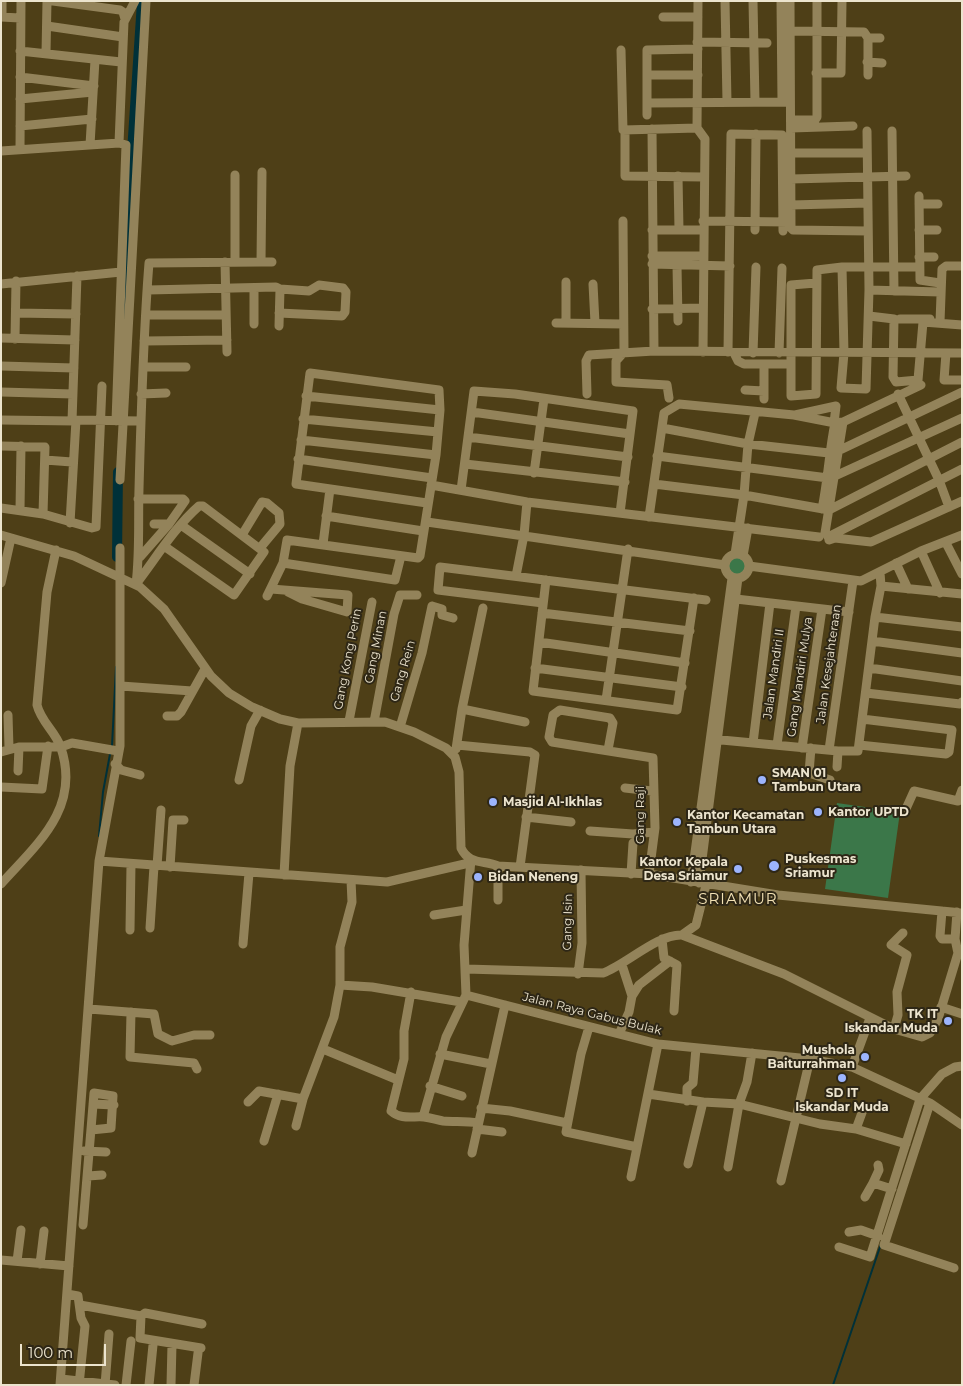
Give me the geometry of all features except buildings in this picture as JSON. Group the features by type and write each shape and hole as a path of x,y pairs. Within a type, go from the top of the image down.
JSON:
{"street":[{"path":"2,1 2,17 20,18"},
{"path":"20,149 21,1"},
{"path":"46,1 46,53"},
{"path":"53,1 120,10 123,12 125,19 119,143"},
{"path":"125,19 133,8 135,1"},
{"path":"119,421 146,1"},
{"path":"698,1 697,128 705,139 703,177 703,352"},
{"path":"725,1 727,102"},
{"path":"753,1 756,102"},
{"path":"781,1 786,102 791,124 786,139 785,225"},
{"path":"786,102 790,1"},
{"path":"791,124 816,119 817,1"},
{"path":"816,73 841,73 842,1"},
{"path":"663,17 698,18"},
{"path":"46,26 123,37"},
{"path":"790,31 864,32 868,38 868,76"},
{"path":"868,38 880,38"},
{"path":"647,115 648,49 725,43 767,43"},
{"path":"621,50 625,176 703,177"},
{"path":"20,51 122,62"},
{"path":"90,145 95,60"},
{"path":"868,62 882,63"},
{"path":"647,75 698,76"},
{"path":"20,78 94,89"},
{"path":"20,99 94,89"},
{"path":"647,103 786,102"},
{"path":"20,126 92,119"},
{"path":"791,124 853,126"},
{"path":"625,130 697,128"},
{"path":"652,129 652,308 654,351"},
{"path":"842,267 844,353 841,388 866,390 869,353 867,131"},
{"path":"892,131 894,290"},
{"path":"756,134 756,226"},
{"path":"785,225 791,205 791,153 786,139 779,134 730,136 731,353 738,361 744,364 790,364"},
{"path":"1,151 119,143 126,145 121,272 120,480"},
{"path":"791,153 867,153"},
{"path":"261,262 262,172"},
{"path":"235,175 235,262"},
{"path":"678,176 679,230"},
{"path":"791,179 906,176"},
{"path":"938,204 919,200 919,267 921,282 940,287"},
{"path":"791,205 868,203"},
{"path":"623,221 624,352 616,361 616,382 667,385 669,398"},
{"path":"652,230 679,230 730,221 756,226 785,225 793,230 868,231"},
{"path":"919,230 937,230"},
{"path":"919,257 934,257"},
{"path":"652,260 703,261 730,266"},
{"path":"652,260 677,265 703,261"},
{"path":"136,584 140,557 138,499 148,265 151,261 272,262"},
{"path":"225,262 227,352"},
{"path":"677,265 678,321"},
{"path":"940,321 942,267 962,266"},
{"path":"816,283 791,285 790,395 815,395 817,270 842,267 919,267"},
{"path":"753,353 756,268"},
{"path":"779,352 782,268"},
{"path":"1,284 121,272"},
{"path":"70,523 77,276"},
{"path":"15,338 16,281"},
{"path":"566,282 566,322"},
{"path":"593,284 595,323"},
{"path":"148,290 254,288 309,291 319,285 342,288 346,292 345,312 342,316 279,313"},
{"path":"869,290 940,287"},
{"path":"254,288 254,324"},
{"path":"278,326 280,289"},
{"path":"652,308 703,308"},
{"path":"16,313 76,314"},
{"path":"147,315 226,315"},
{"path":"869,316 894,319 893,379 896,382 918,380 923,322 940,321"},
{"path":"900,319 940,321 962,325"},
{"path":"556,323 623,324"},
{"path":"1,338 75,340"},
{"path":"144,341 227,340"},
{"path":"587,394 587,357 624,352 962,353"},
{"path":"946,353 944,380 962,380"},
{"path":"745,390 764,395 764,365"},
{"path":"1,366 74,368"},
{"path":"143,367 186,367"},
{"path":"288,592 302,599 347,612 348,595 288,592 269,593 283,563 287,540 419,557 436,455 440,410 439,390 312,372 309,375 306,396 296,484 427,503"},
{"path":"649,518 664,413 679,404 794,416 837,423 920,385"},
{"path":"1,508 43,514 92,528 97,525 102,386"},
{"path":"461,490 474,391 633,411 620,513"},
{"path":"1,392 73,394"},
{"path":"840,450 962,392"},
{"path":"141,394 166,393"},
{"path":"898,394 910,416 950,507"},
{"path":"306,396 440,410"},
{"path":"534,473 544,399"},
{"path":"794,416 836,406 840,450 825,509 825,537"},
{"path":"472,412 630,434"},
{"path":"739,555 743,527 748,444 754,413"},
{"path":"658,456 832,477 918,436 962,418"},
{"path":"1,420 74,422 77,419 141,421"},
{"path":"303,419 438,432"},
{"path":"832,477 829,453 837,423"},
{"path":"662,428 748,444 829,453"},
{"path":"468,437 628,457"},
{"path":"301,440 436,455"},
{"path":"654,484 744,495 825,509 962,442"},
{"path":"1,446 44,446 43,514"},
{"path":"20,510 21,446"},
{"path":"298,459 432,481 461,490 527,502 649,518 871,542 962,501"},
{"path":"45,460 72,462"},
{"path":"465,464 625,482"},
{"path":"825,537 962,469"},
{"path":"323,544 330,489"},
{"path":"138,499 184,499 184,503 169,524 140,557"},
{"path":"242,535 262,502 267,503 279,513 280,524 260,548"},
{"path":"516,576 524,535 527,502"},
{"path":"136,584 164,546 181,525 200,506 260,548 264,553 236,594 232,594 164,546"},
{"path":"326,516 524,535 628,549 724,565"},
{"path":"154,524 169,524"},
{"path":"181,525 250,574"},
{"path":"1,535 56,550 136,584 164,608 205,668 229,692 260,710 298,723 349,721 374,722 400,727 446,748 455,757"},
{"path":"739,555 749,566 853,581 863,580 922,551 962,535"},
{"path":"1,583 11,538"},
{"path":"946,542 962,574"},
{"path":"115,1385 60,1382 67,1294 67,1266 78,1150 99,861 118,751 121,686 120,548"},
{"path":"606,700 620,590 628,549"},
{"path":"1,884 44,838 57,818 62,805 66,784 61,747 42,719 37,705 47,592 56,550"},
{"path":"922,551 940,593"},
{"path":"735,578 726,572 724,565 728,558 739,555"},
{"path":"283,563 395,580 401,556"},
{"path":"896,563 908,589"},
{"path":"735,578 747,574 749,566"},
{"path":"543,603 437,590 441,567 706,600"},
{"path":"715,739 857,752 875,617 881,586 880,572"},
{"path":"725,663 736,599 735,578"},
{"path":"682,935 696,925 701,845 735,578"},
{"path":"546,580 532,689 534,691 678,710 694,598"},
{"name":"Jalan Kesejahteraan","path":"836,767 834,751 853,581"},
{"path":"881,586 962,594"},
{"name":"Gang Minan","path":"374,722 394,614 400,595 417,594"},
{"path":"736,599 849,612"},
{"name":"Gang Kong Perin","path":"349,721 372,602"},
{"path":"753,743 770,603"},
{"name":"Gang Rein","path":"400,727 422,653 432,606 442,609 442,615 453,618"},
{"name":"Jalan Mandiri II","path":"777,745 796,606"},
{"path":"423,1116 440,1054 464,998 466,910 470,862 463,852 460,843 461,785 455,757 462,709 483,608"},
{"name":"Gang Mandiri Mulya","path":"822,609 807,748 809,773 830,780"},
{"path":"542,613 690,631"},
{"path":"875,617 962,627"},
{"path":"872,641 962,653"},
{"path":"538,642 685,663"},
{"path":"167,716 180,714 205,668"},
{"path":"535,668 682,687"},
{"path":"869,668 962,681"},
{"path":"121,686 192,691"},
{"path":"866,693 960,704 962,702"},
{"path":"462,709 525,722"},
{"path":"239,780 251,726 260,710"},
{"path":"560,710 610,718 613,723 608,750 552,742 549,737 553,715 560,710"},
{"path":"8,715 5,750 20,747 61,747 72,744 118,751"},
{"path":"859,745 946,754 949,752 957,729 862,719"},
{"path":"284,875 290,766 298,723"},
{"path":"457,745 505,752 530,752 535,757 520,867"},
{"path":"1,787 42,789 48,746"},
{"path":"18,771 20,747"},
{"name":"Gang Raji","path":"608,750 651,757 653,760 654,832 649,874"},
{"path":"115,764 121,770 140,775"},
{"path":"625,788 652,791"},
{"path":"905,811 914,792 958,801 961,788"},
{"path":"150,928 160,814 173,820 184,820"},
{"path":"526,817 571,822"},
{"path":"170,867 173,820"},
{"path":"590,831 633,834 654,832"},
{"path":"631,874 633,843"},
{"path":"99,861 387,882 470,862 498,866 649,874 699,883 846,903 959,913 955,939 958,953 957,964 938,1019 927,1035 916,1037 870,1018 784,974 682,935 674,935 662,939 622,965 603,973 578,974 466,965"},
{"path":"130,930 131,864"},
{"path":"498,866 498,900"},
{"name":"Gang Isin","path":"578,974 582,943 581,870"},
{"path":"243,944 249,873"},
{"path":"296,1126 303,1099 334,1017 340,986 340,947 352,902 351,880"},
{"path":"434,914 466,910"},
{"path":"942,911 940,936 942,939 955,939"},
{"path":"894,1029 898,1015 897,992 907,955 892,945 903,933"},
{"path":"662,939 664,958 675,962 678,967 674,1011"},
{"path":"619,1034 629,1012 632,996 642,982 670,961"},
{"path":"622,965 632,996"},
{"name":"Jalan Raya Gabus Bulak","path":"340,986 464,998 505,1005 658,1044 810,1059 852,1066 930,1103 962,1125"},
{"path":"411,992 404,1031 404,1059 391,1111 396,1115 411,1118 423,1116 445,1121 462,1120 502,1132"},
{"path":"472,1153 505,1005"},
{"path":"941,1007 962,1014"},
{"path":"89,1009 154,1014 157,1033 172,1041 194,1035 210,1035"},
{"path":"131,1012 130,1057 194,1063 197,1069"},
{"path":"852,1066 870,1018"},
{"path":"590,1027 581,1054 567,1123 568,1133 637,1147"},
{"path":"632,1177 658,1044"},
{"path":"687,1101 687,1088 693,1083 696,1048"},
{"path":"323,1050 398,1080"},
{"path":"728,1168 739,1104 747,1082 752,1053"},
{"path":"440,1054 491,1064"},
{"path":"781,1181 798,1118 810,1059"},
{"path":"839,1247 870,1258 920,1099 942,1074 955,1067 962,1066"},
{"path":"430,1086 462,1096"},
{"path":"248,1102 258,1091 303,1099"},
{"path":"84,1225 89,1198 89,1151 93,1104 96,1092 114,1096 113,1120 110,1129 91,1130"},
{"path":"264,1141 278,1094"},
{"path":"648,1094 687,1101 739,1104 856,1129 906,1144"},
{"path":"688,1164 703,1102"},
{"path":"930,1103 884,1245 954,1268"},
{"path":"482,1108 509,1111 567,1123"},
{"path":"856,1129 863,1110"},
{"path":"113,1120 124,1121"},
{"path":"78,1150 106,1152"},
{"path":"865,1196 879,1170 878,1165"},
{"path":"88,1176 102,1175"},
{"path":"873,1183 892,1190"},
{"path":"17,1262 20,1230"},
{"path":"849,1232 861,1230 878,1236"},
{"path":"40,1264 44,1231"},
{"path":"1,1260 67,1266"},
{"path":"67,1294 78,1296 81,1318 85,1326 79,1383"},
{"path":"80,1305 141,1316 146,1313 202,1324"},
{"path":"141,1316 140,1338 199,1351 194,1385"},
{"path":"105,1384 109,1334"},
{"path":"126,1385 131,1341"},
{"path":"171,1385 172,1344"},
{"path":"149,1385 154,1345"}],"green space":[{"path":"739,527 748,528 746,558 749,570 740,578 729,576 725,569 726,562 734,548"},
{"path":"837,803 900,812 888,898 825,889"}],"waterway":[{"path":"125,315 132,152 142,2"},
{"path":"117,557 118,472"},
{"path":"112,746 116,667"},
{"path":"99,836 103,792 110,754"},
{"path":"833,1385 881,1244"}],"place":[{"name":"SMAN 01 Tambun Utara","path":"762,780"},
{"name":"Masjid Al-Ikhlas","path":"493,802"},
{"name":"Kantor UPTD","path":"818,812"},
{"name":"Kantor Kecamatan Tambun Utara","path":"677,822"},
{"name":"Puskesmas Sriamur","path":"774,866"},
{"name":"Kantor Kepala Desa Sriamur","path":"738,869"},
{"name":"Bidan Neneng","path":"478,877"},
{"name":"TK IT Iskandar Muda","path":"948,1021"},
{"name":"Mushola Baiturrahman","path":"865,1057"},
{"name":"SD IT Iskandar Muda","path":"842,1078"}],"district":[{"name":"SRIAMUR","path":"738,900"}]}
